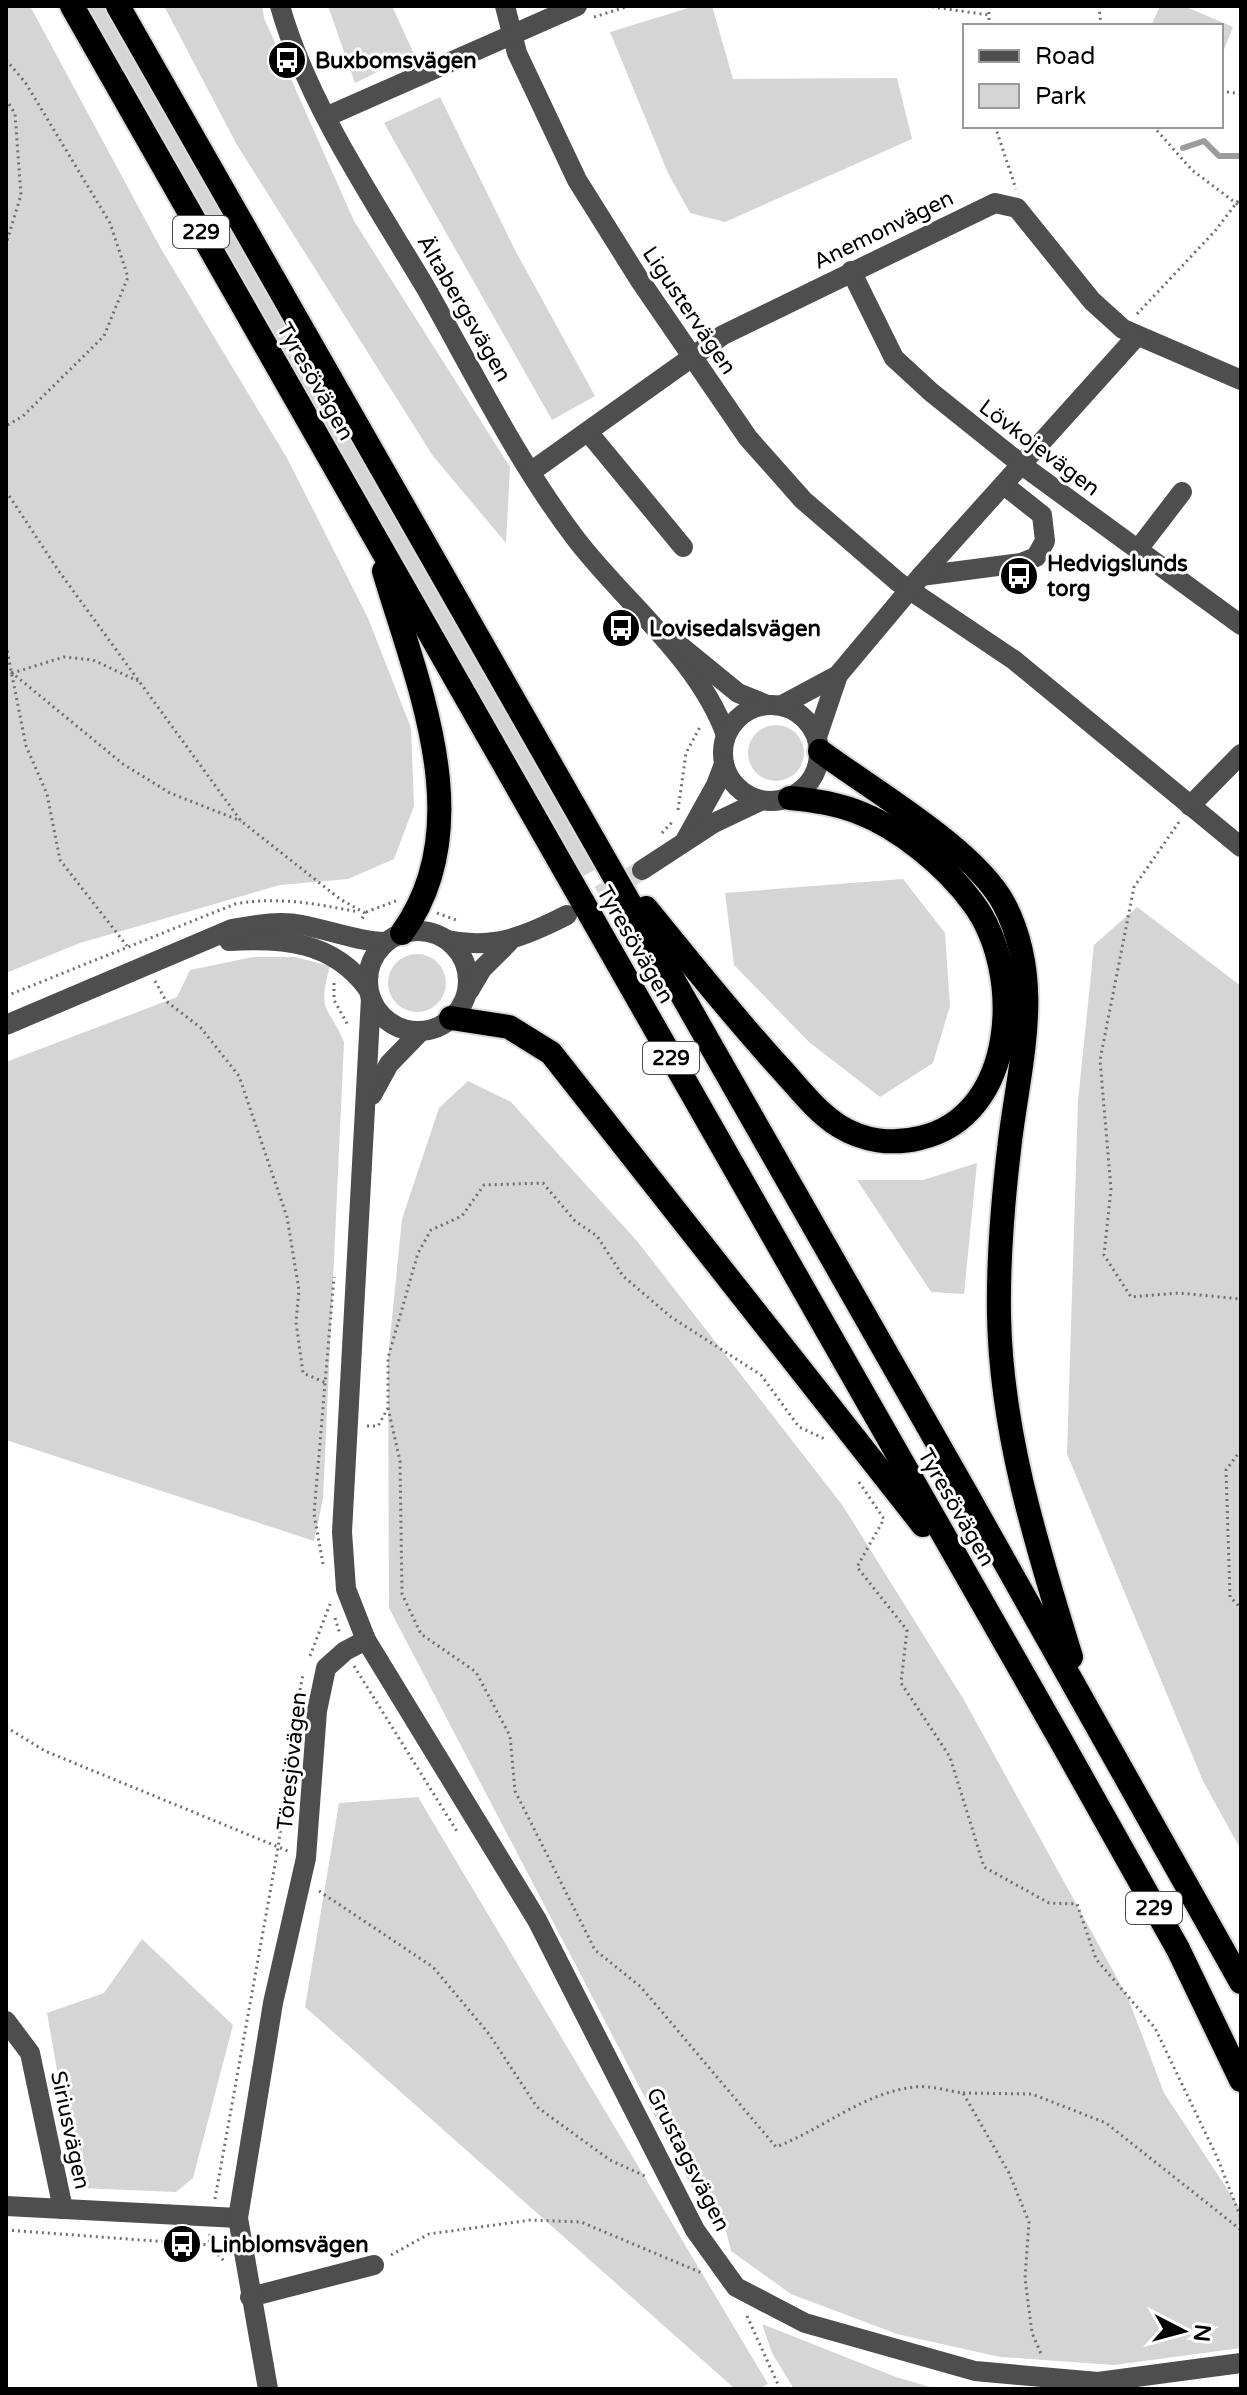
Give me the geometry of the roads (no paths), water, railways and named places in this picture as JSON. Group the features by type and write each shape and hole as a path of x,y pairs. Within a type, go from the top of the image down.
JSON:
{"highway":[{"name":"Tyresövägen","path":"72,6 1178,1949 1241,2080"},
{"name":"Tyresövägen","path":"118,6 1083,1699 1241,1982"},
{"path":"372,531 435,760 440,801 438,838 420,907 393,938"},
{"path":"818,744 967,858 1002,901 1024,953 1027,1020 1010,1138 999,1261 1002,1364 1014,1452 1030,1523 1083,1699"},
{"path":"598,848 706,983 821,1113 863,1138 909,1141 931,1136 968,1112 984,1092 1002,1046 1004,1010 1000,968 990,932 953,879 907,841 857,811 790,798"},
{"path":"451,1018 509,1027 551,1053 972,1585"}],"street":[{"name":"Ältabergsvägen","path":"280,6 298,55 328,116 532,471 576,539 642,613 716,713 726,735"},
{"name":"Ligustervägen","path":"505,6 512,34 577,180 691,357 748,438 803,500 915,583"},
{"path":"328,116 577,6"},
{"name":"Anemonvägen","path":"532,471 691,357 769,311 986,206 1011,204 1092,301 1130,333"},
{"name":"Lövkojevägen","path":"851,271 894,358 1022,465 1241,625"},
{"path":"642,870 685,840 760,801 790,798 809,783 817,768 818,744 838,675 915,583 1022,465 1130,333 1241,380"},
{"path":"588,432 683,547"},
{"path":"915,583 1021,563 1036,557 1045,541 1042,515 1004,485"},
{"path":"1139,548 1182,492"},
{"path":"915,583 1014,660 1241,847"},
{"name":"Ältabergsvägen","path":"642,613 738,693 774,705"},
{"path":"685,840 711,796 724,764 726,735 735,720 749,709 774,705 838,675"},
{"path":"774,705 801,713 813,725 818,744"},
{"path":"1190,806 1241,754"},
{"path":"724,764 737,788 760,801"},
{"path":"206,943 261,939 297,941 342,961 369,994 382,1017 400,1029 420,1032 438,1028 463,1007 482,969 509,942 567,915"},
{"path":"6,1025 206,943 232,929 262,923 299,924 352,938 393,938 416,931 468,945 509,942"},
{"path":"366,1640 346,1589 342,1532 355,1251 367,1106 368,969 393,938"},
{"path":"447,940 461,955 469,991"},
{"path":"367,1106 389,1064 420,1032"},
{"name":"Töresjövägen","path":"268,2389 238,2218 273,2003 303,1880 317,1711 326,1668 345,1651 366,1640"},
{"name":"Grustagsvägen","path":"366,1640 537,1920 695,2230 736,2287 805,2323 975,2371 1098,2382 1241,2363"},
{"name":"Siriusvägen","path":"6,2021 30,2053 63,2209"},
{"path":"6,2206 238,2218"},
{"path":"250,2297 374,2265"}],"waterway":[{"path":"1183,148 1204,141 1219,156 1241,156"}],"tunnel":[{"path":"574,911 642,870"}],"place":[{"name":"Buxbomsvägen","path":"287,60"},
{"name":"Hedvigslunds torg","path":"1019,576"},
{"name":"Lovisedalsvägen","path":"621,628"},
{"name":"Linblomsvägen","path":"182,2244"}]}
